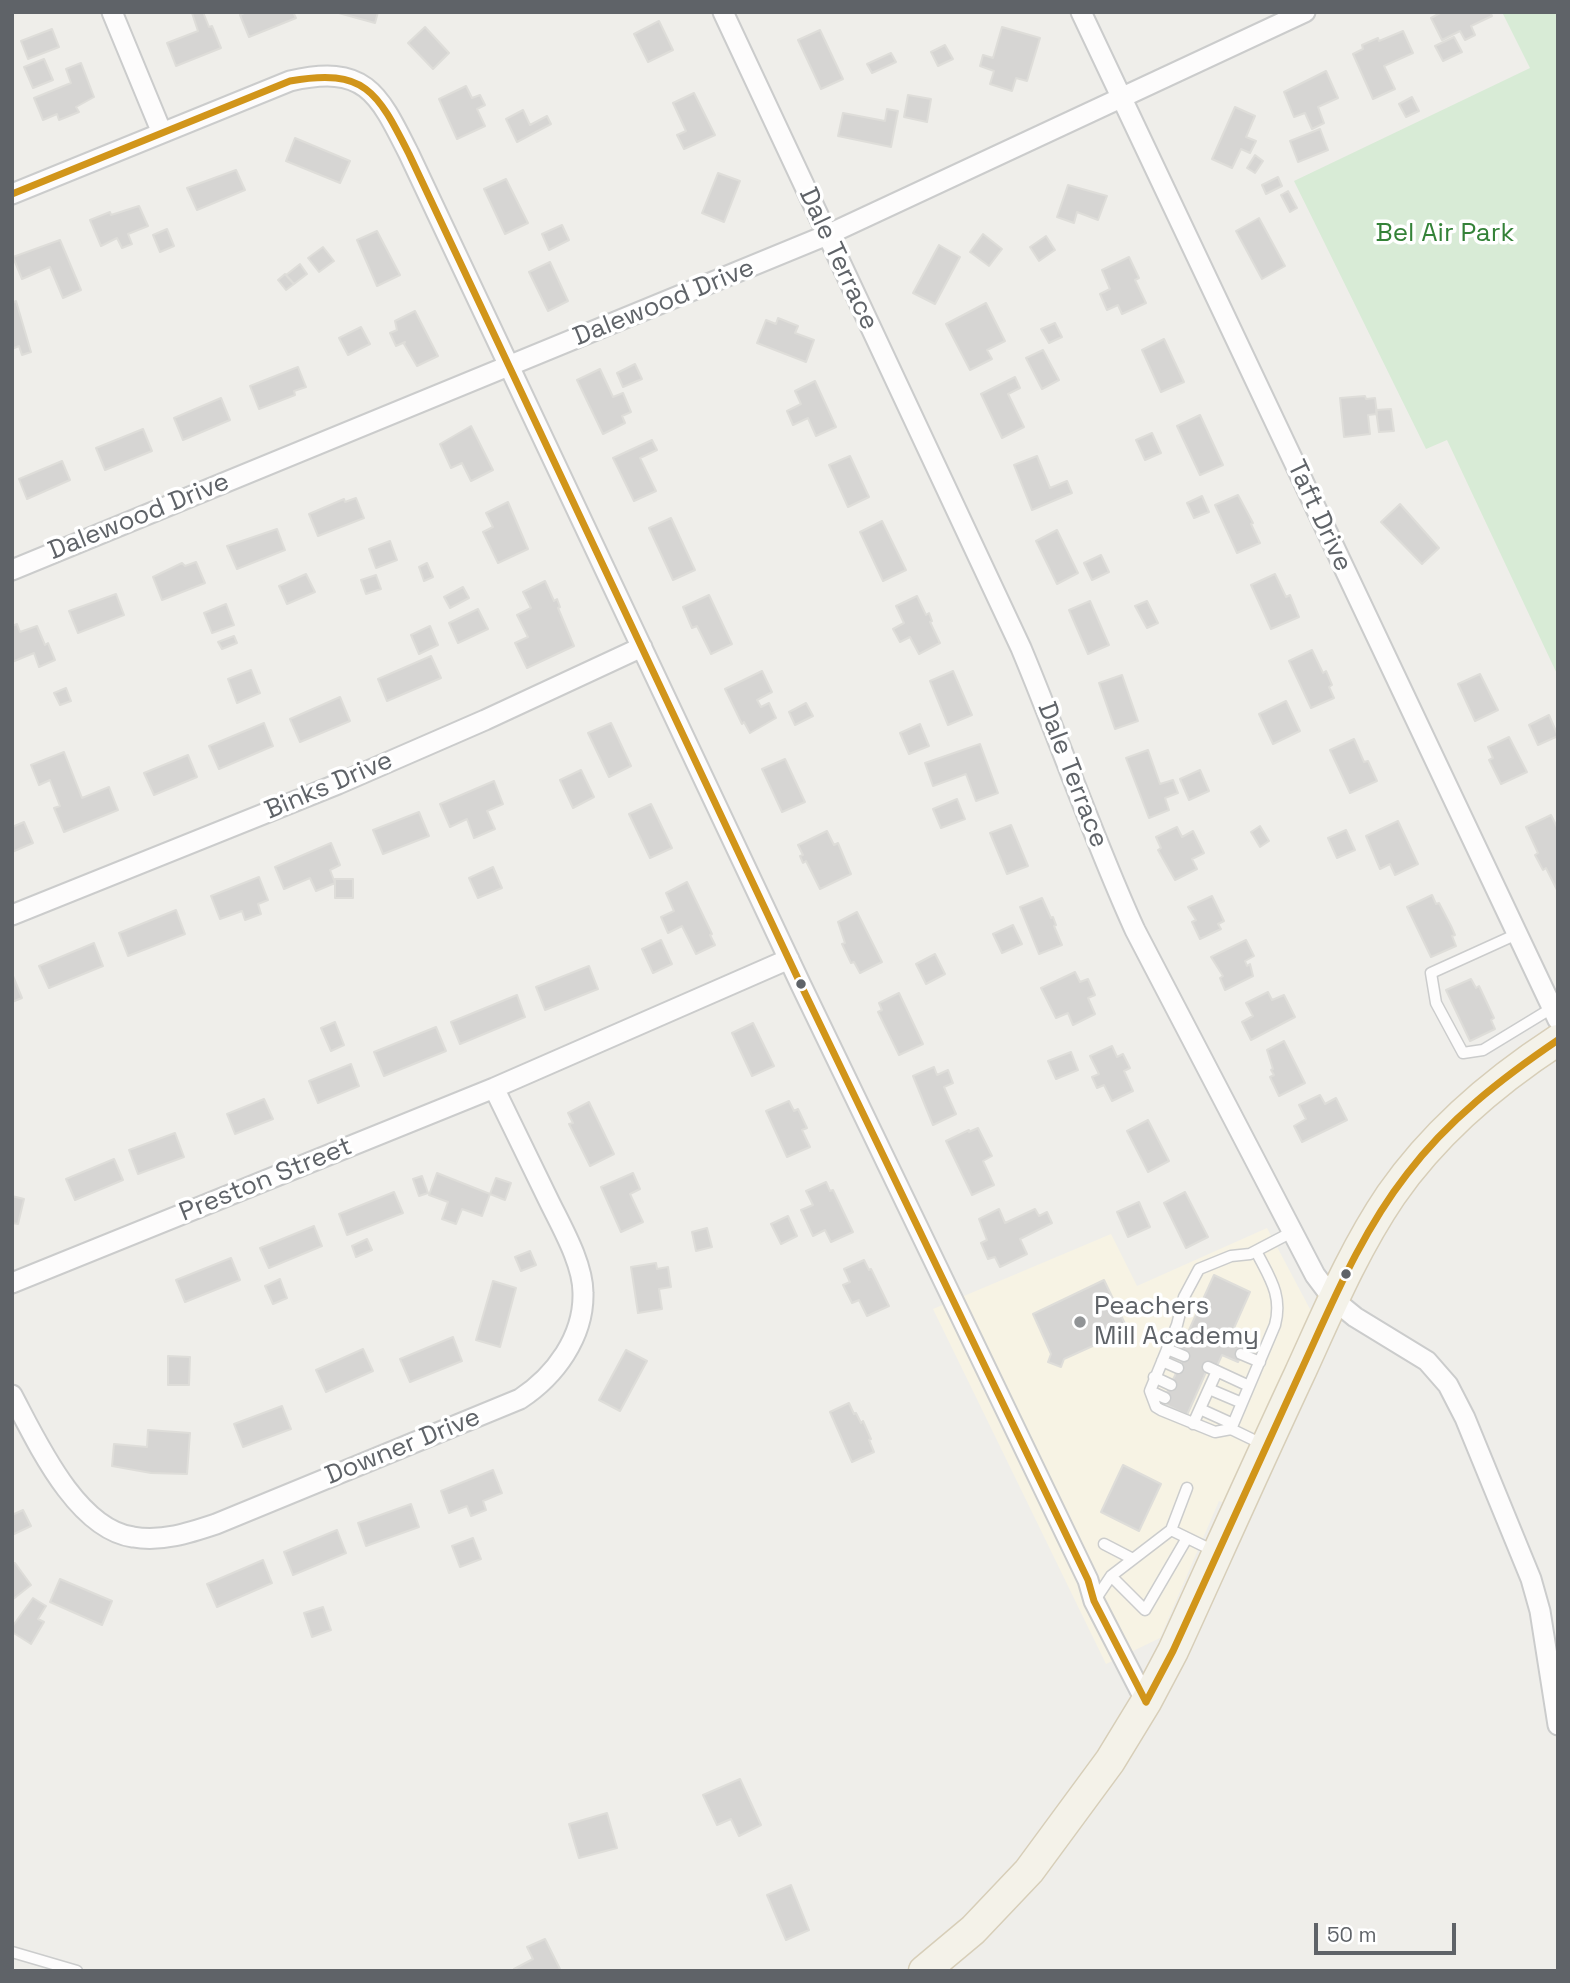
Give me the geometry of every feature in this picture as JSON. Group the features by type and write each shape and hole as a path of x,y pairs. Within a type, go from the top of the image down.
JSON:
{"main road":[{"path":"924,1971 973,1930 1029,1871 1110,1761 1146,1702 1174,1651 1334,1299 1368,1232 1392,1194 1455,1120 1533,1056 1558,1040"}],"street":[{"path":"112,12 162,133"},
{"name":"Dale Terrace","path":"723,12 1021,648 1051,718 1110,876 1135,930 1292,1232 1315,1275 1334,1299 1355,1317 1427,1361 1448,1385 1465,1418 1531,1579 1540,1611 1558,1725"},
{"name":"Taft Drive","path":"1081,12 1555,1014"},
{"name":"Dalewood Drive","path":"12,569 827,235 1305,12"},
{"path":"12,194 290,81 327,75 342,76 358,82 370,91 395,126 789,959 1088,1580 1094,1601 1146,1702"},
{"name":"Binks Drive","path":"12,915 338,784 642,647"},
{"name":"Preston Street","path":"12,1283 494,1088 789,959"},
{"name":"Downer Drive","path":"12,1395 55,1474 71,1495 93,1516 111,1531 132,1537 162,1538 216,1524 520,1399 552,1374 566,1352 575,1335 583,1293 569,1242 494,1088"}],"lane":[{"path":"1517,934 1431,973 1436,1003 1463,1053 1483,1050 1555,1014"},
{"path":"1256,1251 1279,1301 1275,1325 1232,1426 1215,1432 1156,1407 1150,1391 1177,1325 1184,1297 1199,1269 1231,1255 1250,1254 1292,1232"},
{"path":"1177,1325 1189,1330"},
{"path":"1167,1349 1184,1356"},
{"path":"1241,1354 1260,1362"},
{"path":"1162,1361 1178,1368"},
{"path":"1193,1424 1197,1405 1213,1369 1250,1386"},
{"path":"1154,1377 1171,1385"},
{"path":"1208,1384 1242,1404"},
{"path":"1150,1391 1165,1398"},
{"path":"1197,1405 1266,1446"},
{"path":"1094,1601 1111,1576 1171,1530 1187,1489"},
{"path":"1171,1530 1218,1553"},
{"path":"1111,1576 1145,1610 1187,1538"},
{"path":"1104,1544 1133,1559"},
{"path":"12,1952 77,1971"}],"shaded area":[{"path":"1267,1228 1329,1345 1253,1514 1219,1501 1160,1638 1106,1664 933,1309 1111,1234 1137,1286"}],"green space":[{"name":"Bel Air Park","path":"1502,12 1558,12 1558,676 1447,440 1426,449 1294,181 1530,68"}],"building":[{"path":"203,12 221,48 176,66 167,43 198,31 192,13"},
{"path":"246,12 293,12 296,18 249,37 240,15"},
{"path":"335,12 378,12 375,23"},
{"path":"1442,12 1490,12 1492,16 1471,26 1475,35 1465,40 1460,31 1442,40 1431,18"},
{"path":"659,21 673,50 648,62 634,34"},
{"path":"425,27 449,53 433,69 408,43"},
{"path":"1002,27 1040,38 1027,81 1016,78 1012,91 990,84 994,71 980,66 983,55 993,58"},
{"path":"52,29 59,47 28,59 21,41"},
{"path":"820,30 843,79 821,89 798,40"},
{"path":"1403,31 1413,53 1384,66 1395,89 1373,99 1353,54 1363,49 1362,45"},
{"path":"1454,37 1462,52 1443,61 1435,46"},
{"path":"945,45 953,59 938,66 931,52"},
{"path":"891,53 896,62 872,73 867,64"},
{"path":"44,59 53,80 33,88 24,67"},
{"path":"81,63 94,97 76,107 79,112 59,120 57,114 43,120 34,98 71,83 66,69"},
{"path":"1326,71 1338,98 1318,107 1324,123 1312,129 1305,113 1294,117 1284,92"},
{"path":"466,86 472,98 480,95 485,105 477,109 485,126 457,139 439,99"},
{"path":"694,93 715,135 684,149 677,135 686,131 673,103"},
{"path":"908,95 931,99 927,122 904,117"},
{"path":"1412,97 1419,111 1406,117 1399,104"},
{"path":"1235,107 1255,116 1246,137 1256,141 1250,153 1241,149 1232,168 1212,159"},
{"path":"887,109 898,111 891,147 838,136 843,113 885,121"},
{"path":"523,110 530,125 547,116 551,124 517,142 506,119"},
{"path":"1320,129 1328,150 1298,162 1290,141"},
{"path":"295,138 350,161 340,183 286,161"},
{"path":"1255,155 1263,161 1255,173 1247,168"},
{"path":"236,170 245,190 197,210 187,188"},
{"path":"718,173 740,181 724,222 702,213"},
{"path":"1278,177 1282,186 1266,194 1262,185"},
{"path":"506,179 528,223 505,234 484,189"},
{"path":"1068,185 1107,196 1098,220 1077,212 1074,223 1057,217"},
{"path":"1288,191 1297,208 1290,212 1281,195"},
{"path":"139,206 148,226 128,234 132,244 122,248 117,238 101,246 90,220 110,212 111,215"},
{"path":"1259,218 1285,266 1262,279 1236,231"},
{"path":"562,225 569,240 549,250 542,234"},
{"path":"167,229 174,246 160,252 153,235"},
{"path":"377,231 400,275 377,286 357,240"},
{"path":"983,234 1002,249 989,266 970,252"},
{"path":"1046,236 1055,250 1039,261 1030,247"},
{"path":"60,240 81,290 63,298 50,267 22,279 13,257"},
{"path":"939,245 960,257 935,304 913,293"},
{"path":"323,247 334,261 319,272 308,258"},
{"path":"1129,257 1139,278 1135,280 1146,303 1122,314 1118,305 1107,310 1100,294 1110,289 1102,270"},
{"path":"550,262 568,301 548,311 529,272"},
{"path":"300,264 307,274 294,284 286,275"},
{"path":"285,274 294,284 286,290 278,280"},
{"path":"16,301 31,352 22,355 19,346 12,349 12,303"},
{"path":"986,303 1005,341 987,350 992,359 970,370 946,324"},
{"path":"415,311 438,356 417,366 405,342 396,346 390,333 397,330 395,321"},
{"path":"778,318 798,326 795,333 814,340 806,362 757,343 766,320 776,324"},
{"path":"1055,323 1062,337 1049,343 1041,329"},
{"path":"361,327 370,344 348,355 339,338"},
{"path":"1164,339 1184,382 1161,392 1142,350"},
{"path":"1043,350 1059,380 1042,389 1026,358"},
{"path":"635,364 642,379 623,387 617,373"},
{"path":"298,367 306,387 294,391 295,395 259,409 250,386"},
{"path":"600,369 613,397 623,393 631,412 622,416 625,423 603,434 577,380"},
{"path":"1015,377 1020,388 1008,394 1024,427 1002,438 981,394"},
{"path":"815,381 836,427 816,436 808,418 793,425 787,411 801,404 795,391"},
{"path":"1365,396 1366,399 1375,398 1377,414 1368,415 1370,434 1344,437 1340,398"},
{"path":"221,398 230,420 183,440 174,418"},
{"path":"1391,409 1394,431 1379,432 1376,410"},
{"path":"1200,415 1223,465 1200,475 1177,426"},
{"path":"471,426 493,470 471,481 462,463 451,468 440,444"},
{"path":"143,429 152,451 105,470 96,448"},
{"path":"1152,433 1161,453 1145,460 1136,440"},
{"path":"652,440 657,450 640,458 656,491 634,501 613,458"},
{"path":"850,456 869,497 848,507 829,465"},
{"path":"1037,456 1050,488 1067,481 1072,493 1032,510 1014,465"},
{"path":"62,461 70,480 27,499 19,479"},
{"path":"1238,495 1260,543 1237,553 1215,505"},
{"path":"1202,496 1209,512 1194,518 1187,503"},
{"path":"356,498 364,518 318,536 309,514 344,499 345,502"},
{"path":"508,502 528,549 498,563 483,532 493,527 486,513"},
{"path":"1400,504 1439,548 1422,564 1381,522"},
{"path":"671,518 695,570 673,580 649,528"},
{"path":"882,521 906,570 883,581 860,532"},
{"path":"277,529 285,550 237,569 227,546"},
{"path":"1057,530 1078,573 1057,584 1036,541"},
{"path":"390,541 397,560 376,568 369,549"},
{"path":"1101,555 1109,572 1092,580 1084,563"},
{"path":"196,562 205,583 162,600 153,577 182,563 185,566"},
{"path":"427,563 433,577 424,581 419,567"},
{"path":"306,574 315,592 287,604 279,586"},
{"path":"1275,574 1286,597 1290,595 1299,617 1271,629 1251,585"},
{"path":"376,575 381,589 366,594 361,580"},
{"path":"545,581 554,601 557,599 558,608 574,646 527,668 515,643 528,637 517,615 531,608 523,592"},
{"path":"463,587 469,598 450,608 444,597"},
{"path":"116,594 124,615 78,633 69,611"},
{"path":"709,595 732,644 711,654 697,626 692,628 683,607"},
{"path":"917,596 926,615 929,613 930,622 940,643 919,654 910,637 900,642 893,629 904,623 896,606"},
{"path":"1090,601 1109,645 1088,654 1069,610"},
{"path":"1147,601 1158,623 1147,628 1135,606"},
{"path":"226,604 234,625 212,633 204,613"},
{"path":"478,609 488,629 458,643 449,623"},
{"path":"17,624 20,632 37,626 55,660 39,667 34,653 12,662 12,626"},
{"path":"430,626 438,645 419,654 411,635"},
{"path":"234,636 237,643 222,649 218,642"},
{"path":"1312,650 1323,673 1326,671 1334,698 1311,708 1289,661"},
{"path":"431,656 441,678 387,701 378,679"},
{"path":"251,670 260,693 237,703 228,679"},
{"path":"762,671 772,692 757,700 761,707 769,703 776,718 750,733 744,722 742,724 725,689"},
{"path":"953,671 972,715 948,725 930,681"},
{"path":"1480,674 1498,710 1475,721 1458,684"},
{"path":"1122,675 1138,721 1115,729 1099,683"},
{"path":"66,688 71,701 60,705 54,693"},
{"path":"340,697 350,721 300,742 290,719"},
{"path":"1286,701 1300,731 1273,744 1259,714"},
{"path":"806,703 813,716 795,725 789,712"},
{"path":"1549,715 1558,736 1538,745 1529,725"},
{"path":"264,723 273,746 219,769 209,746"},
{"path":"611,723 631,766 609,777 588,733"},
{"path":"920,724 929,746 909,754 900,733"},
{"path":"1509,737 1527,772 1501,784 1489,760 1493,758 1488,747"},
{"path":"1354,739 1364,762 1368,761 1377,781 1350,793 1330,750"},
{"path":"980,744 998,793 976,801 966,774 933,786 925,763"},
{"path":"1148,750 1160,784 1173,780 1178,793 1165,798 1169,810 1149,818 1126,758"},
{"path":"64,752 82,798 109,787 118,810 64,832 54,808 60,806 50,780 39,785 31,765"},
{"path":"188,755 197,777 154,795 144,773"},
{"path":"785,759 805,802 782,812 762,769"},
{"path":"581,770 594,797 573,808 560,780"},
{"path":"1200,770 1209,791 1189,800 1180,779"},
{"path":"494,781 503,804 487,811 495,829 474,838 467,819 450,827 440,804"},
{"path":"957,799 965,819 941,828 933,809"},
{"path":"651,804 672,848 650,858 629,814"},
{"path":"419,812 429,836 383,854 373,830"},
{"path":"1551,815 1558,829 1558,892 1546,868 1543,870 1535,855 1538,853 1526,827"},
{"path":"1398,821 1418,864 1395,875 1390,864 1380,869 1366,836"},
{"path":"24,822 33,843 12,852 12,827"},
{"path":"1011,825 1028,866 1007,874 990,833"},
{"path":"1260,826 1269,841 1260,847 1251,832"},
{"path":"1177,827 1182,837 1193,831 1204,853 1192,859 1197,869 1175,880 1158,850 1161,848 1156,837"},
{"path":"1346,830 1355,850 1337,858 1328,838"},
{"path":"827,831 834,845 838,843 851,874 820,889 806,861 803,863 800,856 803,855 798,845"},
{"path":"331,843 340,865 330,870 335,883 316,891 310,878 284,889 275,867"},
{"path":"493,867 502,888 478,898 469,878"},
{"path":"259,877 268,900 258,904 261,914 245,920 242,911 220,919 211,896"},
{"path":"335,879 353,879 353,898 335,898"},
{"path":"687,882 715,945 696,954 682,926 668,933 661,917 674,911 666,893"},
{"path":"1432,895 1451,926 1456,946 1431,957 1407,907"},
{"path":"1212,896 1224,921 1218,924 1221,929 1200,939 1192,922 1196,920 1188,907"},
{"path":"1042,898 1051,918 1053,917 1062,945 1039,954 1020,907"},
{"path":"176,910 185,934 128,956 119,933"},
{"path":"857,912 882,962 860,973 854,962 851,963 842,944 845,943 838,922"},
{"path":"1013,925 1022,944 1002,953 993,934"},
{"path":"661,940 672,964 653,973 642,949"},
{"path":"1246,940 1254,956 1245,961 1247,966 1250,964 1253,976 1225,990 1220,978 1223,976 1211,957"},
{"path":"94,943 103,966 49,988 39,966"},
{"path":"935,954 945,974 926,984 916,964"},
{"path":"589,966 598,989 545,1010 536,987"},
{"path":"1075,972 1080,982 1088,979 1095,995 1088,998 1095,1014 1073,1025 1068,1013 1056,1018 1041,988"},
{"path":"12,977 22,998 12,1002"},
{"path":"1471,979 1476,988 1479,986 1494,1018 1491,1020 1495,1029 1470,1041 1446,990"},
{"path":"1268,992 1272,1000 1284,995 1295,1017 1251,1040 1242,1022 1253,1016 1246,1003"},
{"path":"899,993 923,1044 899,1055 878,1012 882,1010 879,1003"},
{"path":"517,995 525,1017 460,1044 451,1022"},
{"path":"335,1022 344,1045 331,1051 321,1028"},
{"path":"753,1023 774,1066 752,1076 732,1033"},
{"path":"436,1027 446,1051 384,1076 374,1052"},
{"path":"1284,1041 1305,1083 1279,1096 1270,1077 1274,1075 1267,1050"},
{"path":"1112,1046 1117,1057 1123,1054 1130,1068 1124,1071 1133,1091 1112,1101 1104,1085 1097,1088 1092,1077 1099,1074 1090,1056"},
{"path":"1071,1052 1078,1070 1056,1079 1048,1061"},
{"path":"351,1064 359,1086 318,1103 309,1081"},
{"path":"934,1067 937,1075 948,1070 953,1083 944,1087 956,1114 933,1125 913,1076"},
{"path":"1320,1095 1325,1104 1336,1098 1347,1120 1302,1142 1294,1126 1306,1119 1299,1105"},
{"path":"264,1099 273,1119 235,1134 227,1114"},
{"path":"789,1101 794,1111 798,1109 807,1128 802,1130 810,1147 787,1157 766,1111"},
{"path":"589,1102 614,1154 590,1166 569,1124 573,1123 568,1113"},
{"path":"1148,1120 1169,1161 1148,1172 1127,1131"},
{"path":"978,1128 992,1156 983,1161 994,1185 972,1195 946,1141"},
{"path":"175,1133 184,1157 138,1174 129,1150"},
{"path":"114,1159 123,1180 75,1200 66,1179"},
{"path":"437,1173 490,1194 482,1216 462,1209 456,1224 442,1219 448,1202 429,1195"},
{"path":"633,1173 640,1189 630,1194 643,1222 621,1232 601,1187"},
{"path":"422,1176 428,1193 419,1196 413,1179"},
{"path":"496,1178 511,1183 505,1200 490,1194"},
{"path":"826,1182 830,1191 833,1190 853,1232 831,1242 825,1230 813,1236 801,1210 813,1205 806,1191"},
{"path":"394,1192 403,1213 347,1235 339,1214"},
{"path":"1185,1192 1208,1237 1186,1248 1164,1203"},
{"path":"12,1196 24,1199 18,1224 12,1223"},
{"path":"1139,1202 1150,1227 1128,1237 1117,1212"},
{"path":"999,1209 1005,1223 1035,1209 1039,1216 1047,1212 1052,1223 1020,1239 1027,1254 1000,1267 995,1257 988,1259 981,1243 987,1240 979,1219"},
{"path":"788,1216 797,1236 781,1244 771,1224"},
{"path":"314,1226 322,1246 269,1268 260,1248"},
{"path":"707,1228 712,1247 696,1251 692,1232"},
{"path":"367,1239 372,1250 356,1257 352,1246"},
{"path":"530,1251 536,1265 521,1271 515,1257"},
{"path":"231,1258 240,1280 185,1302 176,1280"},
{"path":"864,1260 889,1306 867,1316 859,1300 852,1303 843,1285 850,1282 844,1269"},
{"path":"656,1263 657,1269 668,1267 671,1287 659,1289 662,1309 638,1313 631,1267"},
{"path":"1214,1275 1250,1292 1230,1337 1246,1344 1238,1362 1222,1355 1217,1366 1210,1363 1187,1415 1162,1403 1186,1352 1180,1350"},
{"path":"280,1279 287,1298 273,1304 265,1286"},
{"name":"Peachers Mill Academy","path":"1104,1280 1128,1330 1064,1359 1061,1367 1048,1362 1051,1354 1033,1314"},
{"path":"493,1281 516,1288 500,1347 476,1340"},
{"path":"453,1337 462,1361 410,1382 400,1359"},
{"path":"363,1349 373,1371 326,1392 316,1370"},
{"path":"626,1350 647,1361 620,1411 599,1400"},
{"path":"168,1356 190,1357 189,1385 168,1385"},
{"path":"849,1403 861,1423 863,1421 874,1452 852,1462 830,1412"},
{"path":"282,1406 291,1429 243,1447 234,1424"},
{"path":"148,1430 190,1433 187,1474 151,1473 112,1466 114,1444 147,1447"},
{"path":"1123,1465 1161,1484 1139,1531 1101,1512"},
{"path":"493,1470 502,1493 483,1501 486,1510 471,1516 467,1506 449,1513 441,1491"},
{"path":"411,1504 419,1527 366,1546 358,1523"},
{"path":"23,1510 31,1526 12,1535 12,1515"},
{"path":"337,1530 346,1553 293,1575 284,1552"},
{"path":"473,1538 481,1559 460,1567 452,1546"},
{"path":"263,1560 272,1583 217,1607 207,1584"},
{"path":"12,1563 15,1563 31,1585 12,1600"},
{"path":"60,1579 112,1601 102,1625 50,1602"},
{"path":"33,1598 46,1606 38,1619 44,1622 31,1644 12,1632 12,1627"},
{"path":"323,1607 331,1630 312,1637 304,1613"},
{"path":"740,1779 761,1825 739,1836 731,1819 717,1825 703,1795"},
{"path":"607,1813 617,1848 579,1858 569,1824"},
{"path":"791,1885 809,1930 786,1940 767,1895"},
{"path":"545,1939 561,1971 514,1971 533,1959 527,1947"}],"transit line":[{"path":"12,194 290,81 336,78 366,89 377,100 409,154 801,985 1088,1580 1094,1601 1146,1702"},
{"path":"1146,1702 1173,1651 1335,1297 1375,1221 1423,1154 1458,1118 1496,1085 1558,1040"}],"place":[{"name":"Peachers Mill Academy","path":"1080,1322"}]}
